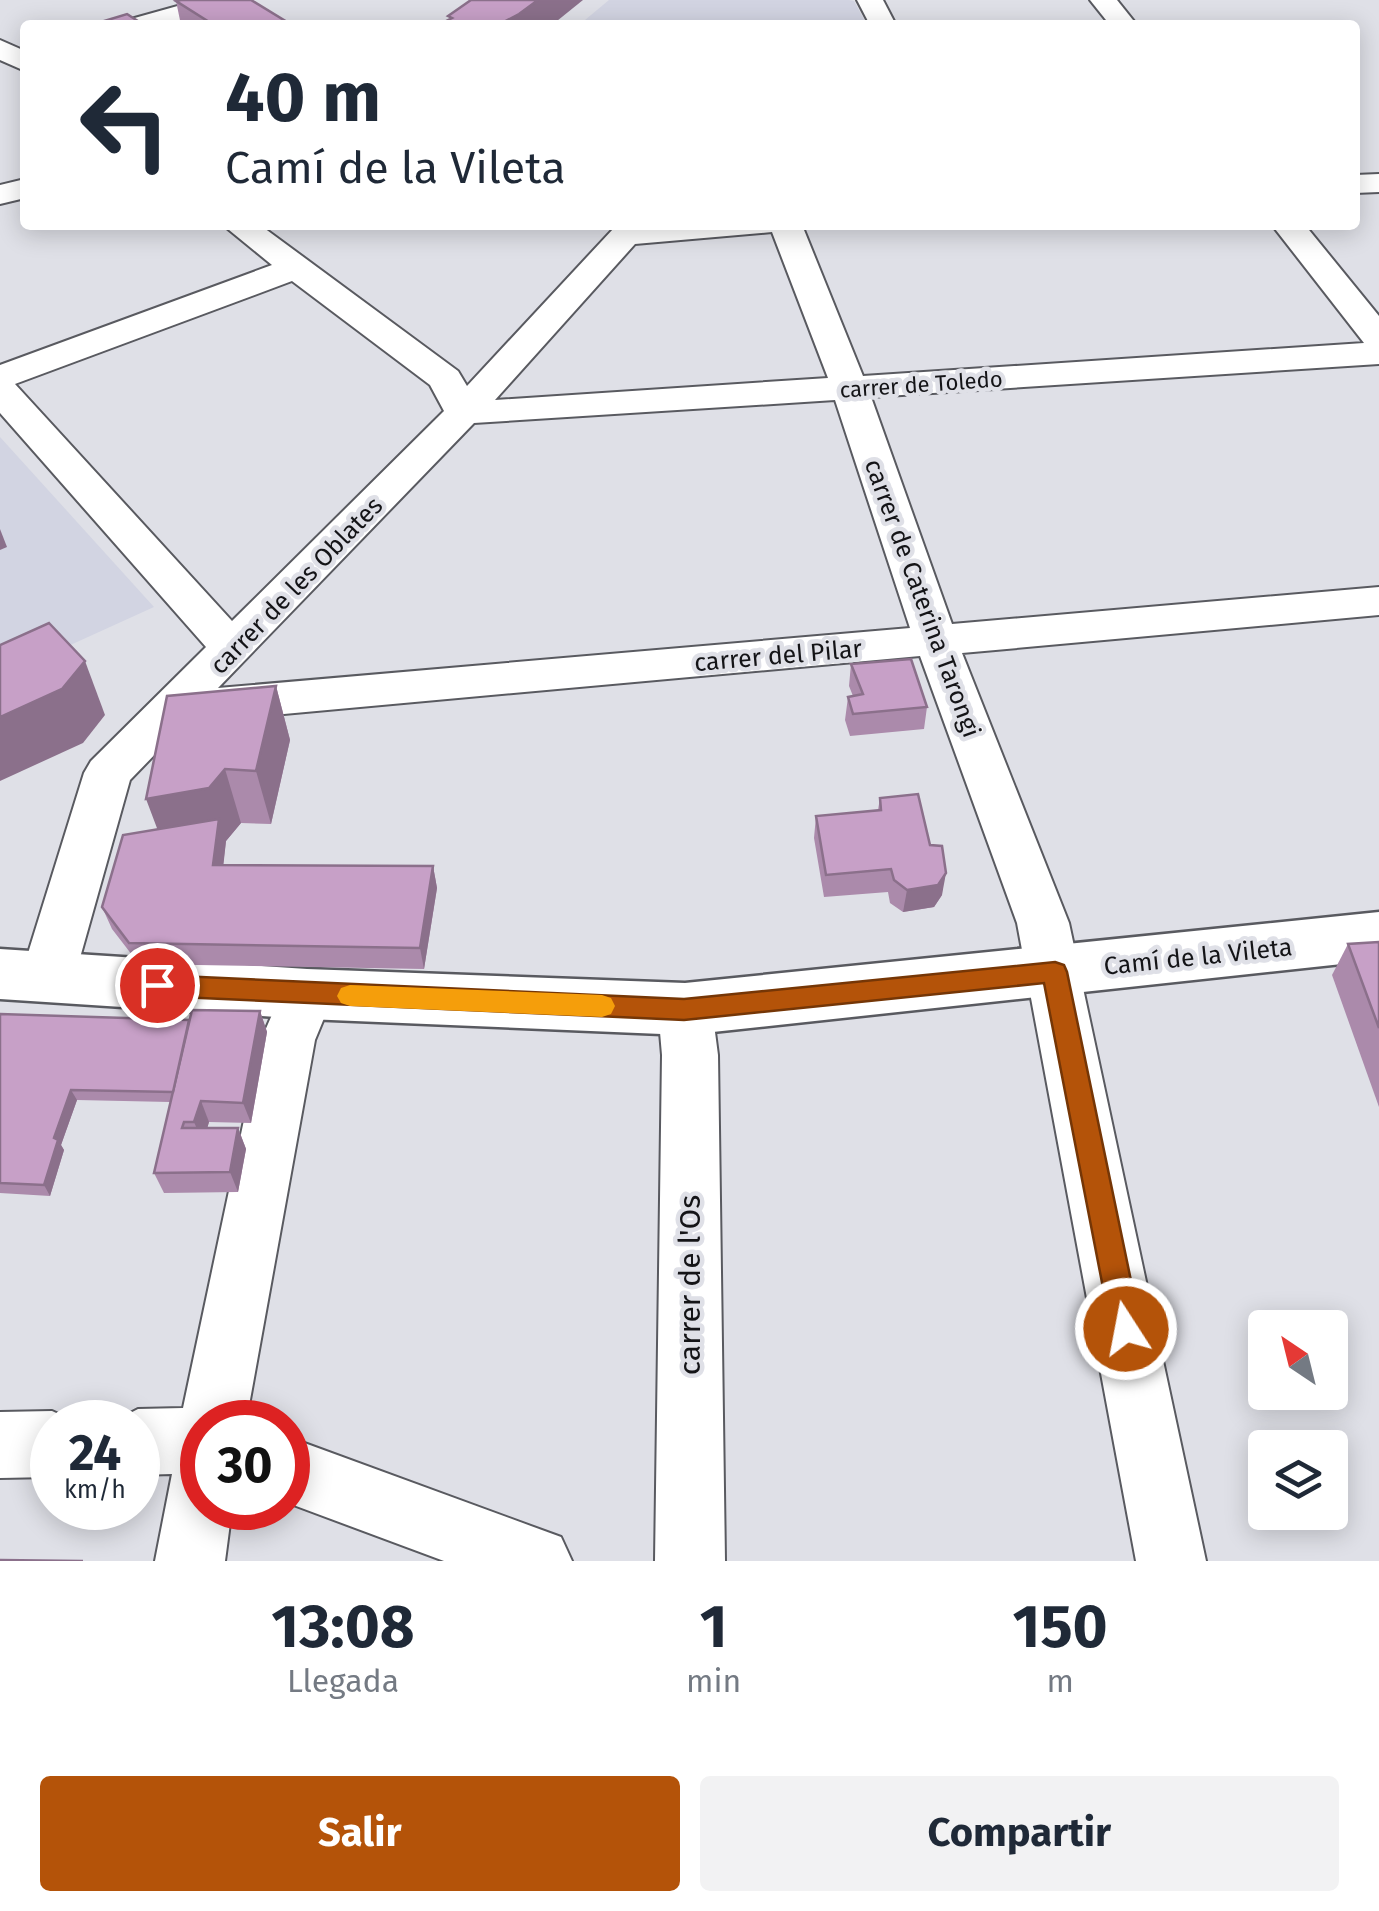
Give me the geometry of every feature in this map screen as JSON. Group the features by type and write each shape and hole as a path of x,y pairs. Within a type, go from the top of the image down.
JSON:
{"street":[{"path":"158,20 228,0"},
{"path":"1103,0 1120,20"},
{"path":"246,230 446,379 463,413"},
{"name":"carrer de les Oblates","path":"24,976 108,774 463,413 625,235 694,230"},
{"name":"carrer de Caterina Tarongi","path":"788,230 850,389 936,641 1043,924 1171,1561"},
{"path":"1292,230 1379,339"},
{"path":"0,378 295,268"},
{"name":"carrer de Toledo","path":"463,413 1379,352"},
{"path":"0,390 233,650"},
{"name":"carrer del Pilar","path":"176,708 1379,600"},
{"name":"Camí de la Vileta","path":"24,976 306,994 684,1010 1379,936"},
{"path":"217,1400 288,1040 306,994"},
{"name":"carrer de l'Os","path":"684,1010 690,1055 690,1561"},
{"path":"0,1444 30,1444"},
{"path":"310,1478 537,1561"},
{"path":"190,1561 195,1530"}],"shaded area":[{"path":"609,0 849,0 854,1 864,20 585,20"},
{"path":"0,437 154,607 0,677"}],"building":[{"path":"251,0 284,20 206,20 176,1"},
{"path":"471,0 538,0 508,20 448,20 452,18 448,16"},
{"path":"127,14 136,20 107,20"},
{"path":"49,623 85,661 62,689 0,717 0,645"},
{"path":"911,659 927,707 853,714 848,697 863,694 851,664"},
{"path":"276,686 256,771 225,769 209,788 146,799 167,696"},
{"path":"918,794 930,845 942,846 946,873 938,885 907,890 894,880 891,869 826,875 816,816 881,810 880,798"},
{"path":"219,819 213,865 433,866 420,948 129,943 102,907 123,835"},
{"path":"1379,942 1379,1028 1348,944"},
{"path":"192,1010 260,1011 243,1103 201,1101 194,1122 184,1122 182,1128 238,1128 230,1172 154,1173"},
{"path":"0,1014 189,1020 173,1092 71,1090 54,1138 58,1140 44,1185 0,1183"}],"slow traffic":[{"path":"350,996 602,1006"}],"route":[{"path":"157,985 684,1010 1055,972 1126,1329"}]}
